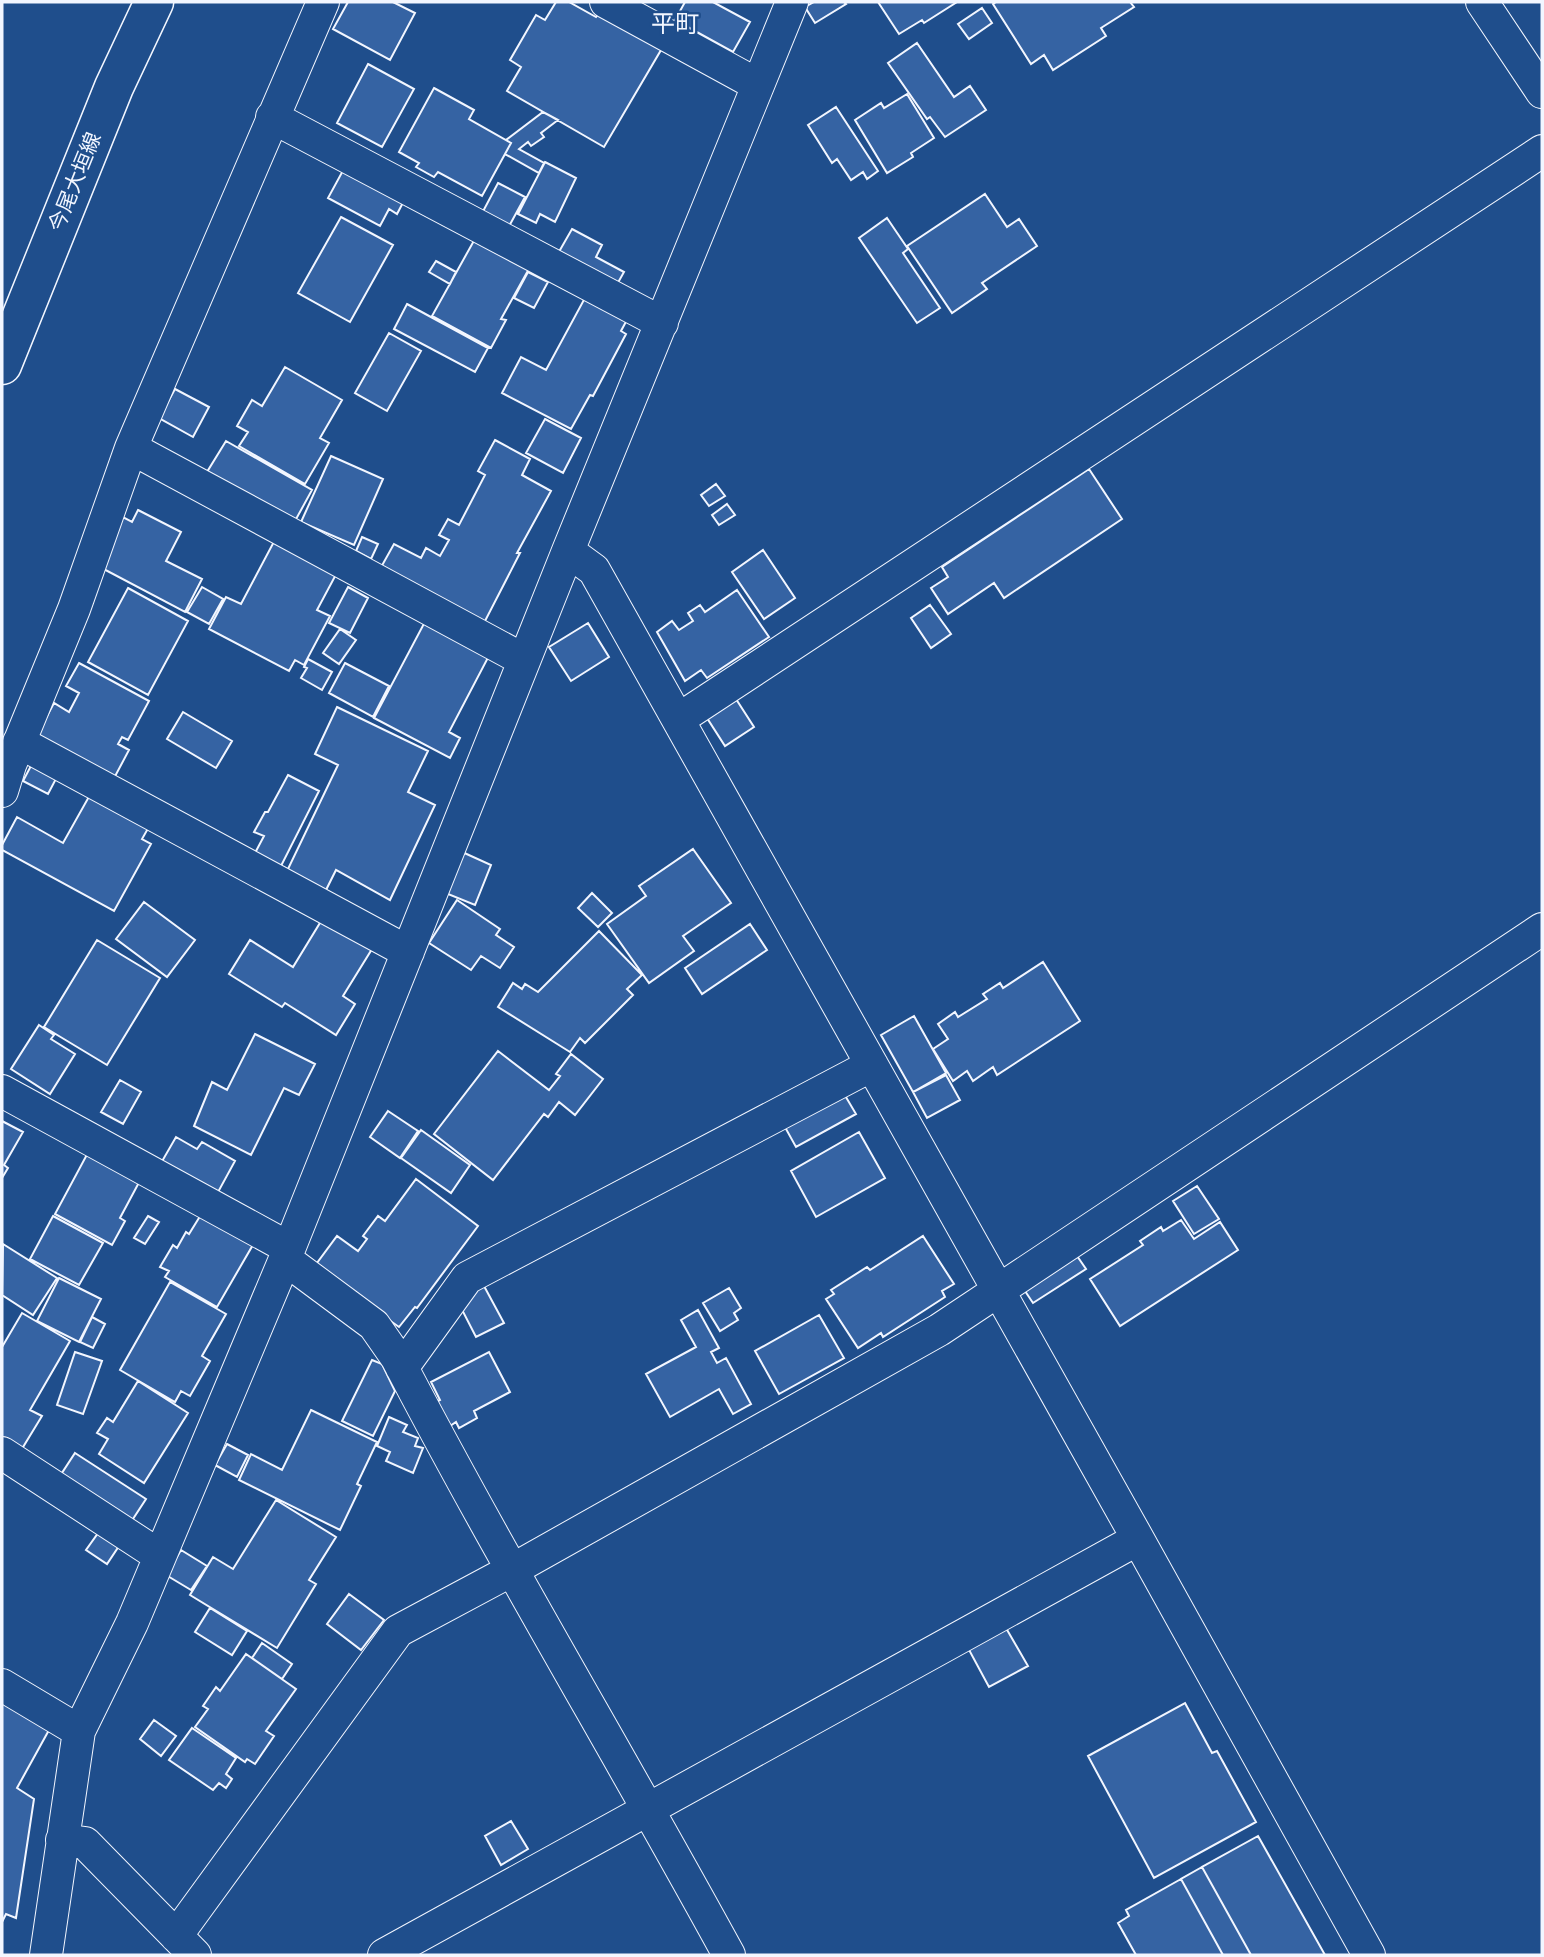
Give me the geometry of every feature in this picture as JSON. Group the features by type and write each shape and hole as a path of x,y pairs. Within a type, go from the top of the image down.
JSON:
{"main road":[{"name":"今尾大垣線","path":"2,365 114,87 154,2"}],"street":[{"path":"2,791 19,742 74,609 131,448 323,2"},
{"path":"607,2 758,85"},
{"path":"46,1955 79,1731 132,1623 287,1253 568,551 792,2"},
{"path":"1482,2 1542,92"},
{"path":"272,117 662,323"},
{"path":"679,719 1542,151"},
{"path":"131,448 524,660"},
{"path":"568,551 594,570 679,719 1368,1955"},
{"path":"19,742 408,952"},
{"path":"62,1840 85,1843 186,1945 398,1631 512,1570 939,1330 1542,929"},
{"path":"402,1368 467,1278 873,1065"},
{"path":"2,1091 287,1253 374,1325 402,1368 512,1570 650,1810 729,1955"},
{"path":"2,1453 160,1556"},
{"path":"384,1955 1138,1539"},
{"path":"2,1685 79,1731"}],"building":[{"path":"348,2 393,2 415,13 390,60 333,29"},
{"path":"556,2 569,2 596,17 599,13 661,50 604,147 507,91 521,67 510,60 536,15 545,20"},
{"path":"685,2 713,2 750,22 733,52 675,20"},
{"path":"814,2 846,4 815,23 805,7"},
{"path":"878,2 957,2 924,23 922,20 899,34"},
{"path":"1130,2 1134,7 1101,28 1106,36 1053,70 1044,55 1031,64 993,4"},
{"path":"982,8 992,23 969,39 958,24"},
{"path":"917,43 954,97 970,86 986,110 945,137 930,117 927,119 888,63"},
{"path":"368,64 414,89 382,147 337,123"},
{"path":"434,88 474,110 469,119 511,143 482,196 438,172 434,177 416,167 419,163 399,152"},
{"path":"907,94 934,138 911,153 913,157 887,173 855,120 881,103 884,108"},
{"path":"836,107 878,171 867,179 863,172 851,180 837,159 832,163 808,125"},
{"path":"543,112 558,120 541,133 544,137 531,146 528,142 519,149 544,163 539,173 505,154 511,143 506,140"},
{"path":"545,162 576,178 555,222 540,214 536,223 518,214"},
{"path":"346,165 406,197 397,214 389,209 380,226 328,198"},
{"path":"498,183 525,197 507,230 480,217"},
{"path":"985,194 1007,227 1019,219 1037,246 982,283 987,289 952,313 907,246"},
{"path":"341,217 393,245 350,322 298,293"},
{"path":"887,218 908,249 903,253 940,308 917,323 859,238"},
{"path":"572,229 602,245 596,257 624,272 615,288 556,257"},
{"path":"476,237 530,267 501,319 506,320 491,348 432,316"},
{"path":"436,261 456,272 450,284 429,272"},
{"path":"528,272 548,282 534,308 514,298"},
{"path":"586,296 628,318 621,331 626,334 593,396 590,395 571,429 502,393 521,357 546,370"},
{"path":"407,304 488,348 475,372 394,329"},
{"path":"389,333 421,351 387,411 355,393"},
{"path":"285,367 342,400 320,438 329,443 305,484 239,446 248,432 237,426 252,400 262,406"},
{"path":"175,389 209,407 193,437 159,418"},
{"path":"545,419 581,438 563,473 526,453"},
{"path":"495,440 530,459 522,475 551,491 517,553 520,553 484,623 380,569 394,544 421,558 426,548 440,556 449,540 439,535 448,519 459,525 485,475 478,471"},
{"path":"226,441 312,490 295,521 207,472"},
{"path":"331,456 383,479 354,545 301,522"},
{"path":"1089,469 1122,519 1004,598 994,583 948,614 931,588 948,577 942,567"},
{"path":"716,484 725,496 709,506 701,495"},
{"path":"727,504 735,515 719,525 712,515"},
{"path":"138,510 181,532 166,561 202,579 185,612 96,565 121,516 132,522"},
{"path":"278,534 340,567 317,610 330,616 304,665 295,660 289,671 209,629 226,597 241,604"},
{"path":"362,537 378,544 371,559 356,551"},
{"path":"763,550 795,598 764,619 732,572"},
{"path":"202,587 223,599 209,624 187,612"},
{"path":"348,587 368,598 350,633 329,623"},
{"path":"128,588 188,621 148,695 88,662"},
{"path":"737,590 769,637 707,678 701,670 685,681 657,632 672,621 679,630 693,621 688,613 700,605 705,612"},
{"path":"930,605 951,634 931,648 911,618"},
{"path":"428,616 492,650 449,732 460,738 450,758 374,718"},
{"path":"588,623 609,657 571,681 549,647"},
{"path":"340,629 356,640 339,664 323,653"},
{"path":"308,659 332,672 322,690 301,678 307,668 304,667"},
{"path":"79,663 149,701 128,740 122,737 118,744 129,750 112,782 34,740 54,703 69,712 79,693 66,686"},
{"path":"345,663 389,686 373,717 329,693"},
{"path":"736,699 754,727 725,746 707,718"},
{"path":"337,707 428,751 408,792 435,805 390,900 336,870 325,892 287,871 338,765 315,754"},
{"path":"183,712 232,741 216,768 167,739"},
{"path":"33,762 58,775 48,794 23,781"},
{"path":"288,775 319,791 281,866 255,853 264,836 254,832"},
{"path":"91,793 150,825 142,839 151,844 114,911 2,850 17,817 63,843"},
{"path":"693,849 731,903 683,936 694,951 649,983 607,924 646,896 639,886"},
{"path":"460,851 491,865 475,905 443,892"},
{"path":"592,893 612,913 598,927 578,908"},
{"path":"457,900 500,929 496,935 514,947 500,968 481,956 471,970 429,943"},
{"path":"144,902 195,940 167,977 116,939"},
{"path":"323,918 372,949 343,996 355,1004 336,1035 285,1003 282,1007 229,974 250,940 293,967"},
{"path":"750,924 767,950 702,994 685,968"},
{"path":"599,931 642,975 627,989 633,995 585,1043 580,1038 570,1052 498,1007 513,983 522,989 525,984 538,992"},
{"path":"97,940 160,978 107,1065 44,1027"},
{"path":"1043,962 1080,1021 997,1075 993,1067 973,1081 967,1071 953,1081 933,1049 948,1039 938,1024 955,1012 958,1017 987,999 983,994 1000,983 1003,988"},
{"path":"914,1016 946,1073 913,1092 881,1035"},
{"path":"39,1025 54,1035 51,1039 75,1054 50,1094 11,1069"},
{"path":"255,1034 315,1064 299,1095 284,1088 251,1155 194,1126 212,1082 227,1090"},
{"path":"498,1051 549,1090 560,1076 556,1074 571,1054 603,1079 575,1115 559,1102 548,1117 544,1114 493,1180 434,1134"},
{"path":"946,1075 960,1100 927,1118 913,1092"},
{"path":"120,1080 141,1092 123,1124 101,1112"},
{"path":"840,1087 856,1114 796,1147 781,1120"},
{"path":"388,1111 418,1131 400,1158 370,1137"},
{"path":"2,1121 23,1132 4,1165 8,1168 2,1178"},
{"path":"421,1130 470,1165 451,1193 401,1158"},
{"path":"859,1132 885,1178 816,1217 791,1171"},
{"path":"176,1137 197,1149 202,1142 235,1161 217,1194 161,1163"},
{"path":"91,1147 143,1175 120,1218 125,1221 112,1245 55,1214"},
{"path":"416,1179 478,1226 417,1308 415,1307 399,1327 314,1267 337,1236 358,1251 367,1239 363,1236 378,1216 385,1221"},
{"path":"1197,1186 1219,1219 1194,1234 1173,1201"},
{"path":"202,1213 254,1243 217,1307 165,1277 169,1271 160,1267 173,1245 177,1248"},
{"path":"53,1216 103,1243 79,1285 30,1259"},
{"path":"148,1216 159,1222 145,1244 134,1238"},
{"path":"1181,1220 1194,1239 1220,1222 1238,1250 1120,1326 1090,1279 1143,1245 1140,1241 1161,1227 1163,1231"},
{"path":"923,1236 954,1284 942,1291 945,1297 883,1337 881,1333 858,1348 826,1299 834,1294 831,1290 867,1267 870,1270"},
{"path":"3,1244 57,1278 33,1315 2,1295"},
{"path":"1075,1253 1086,1269 1033,1303 1021,1285"},
{"path":"59,1278 101,1299 79,1342 37,1321"},
{"path":"170,1282 226,1314 202,1356 210,1361 190,1396 181,1391 175,1402 120,1370"},
{"path":"484,1286 504,1323 476,1337 457,1300"},
{"path":"729,1288 741,1308 734,1313 738,1320 720,1331 703,1303"},
{"path":"698,1310 719,1348 711,1352 717,1363 726,1358 751,1404 733,1414 719,1389 670,1417 646,1374 696,1347 681,1320"},
{"path":"22,1313 70,1341 30,1410 42,1416 20,1452 2,1440 2,1347"},
{"path":"819,1315 844,1358 779,1394 755,1351"},
{"path":"92,1317 105,1324 93,1348 80,1342"},
{"path":"75,1352 102,1361 83,1414 57,1405"},
{"path":"489,1352 510,1392 474,1411 477,1418 459,1428 456,1422 450,1426 436,1402 440,1400 431,1382"},
{"path":"372,1360 382,1364 395,1391 373,1436 342,1421"},
{"path":"138,1381 188,1413 144,1483 99,1454 108,1439 97,1433 107,1418 113,1422"},
{"path":"311,1410 377,1442 357,1484 361,1486 340,1530 239,1480 251,1454 282,1470"},
{"path":"389,1417 407,1425 403,1432 418,1438 415,1446 423,1448 413,1473 386,1461 390,1452 377,1446"},
{"path":"227,1444 248,1455 237,1477 215,1465"},
{"path":"75,1453 146,1499 129,1525 58,1479"},
{"path":"276,1500 336,1537 309,1580 316,1584 277,1648 190,1595 213,1557 233,1569"},
{"path":"101,1529 121,1543 107,1564 86,1550"},
{"path":"181,1550 207,1566 191,1590 166,1575"},
{"path":"349,1594 384,1620 361,1650 327,1624"},
{"path":"210,1608 247,1631 232,1655 195,1632"},
{"path":"1006,1628 1028,1666 989,1687 968,1648"},
{"path":"262,1643 292,1664 282,1679 252,1658"},
{"path":"246,1654 296,1689 266,1731 274,1736 255,1764 247,1759 245,1762 195,1727 208,1709 203,1706 216,1687 220,1691"},
{"path":"2,1699 49,1730 17,1788 34,1799 16,1918 6,1914 2,1922"},
{"path":"1185,1703 1212,1753 1217,1751 1256,1822 1154,1878 1088,1756"},
{"path":"154,1720 176,1736 161,1756 140,1739"},
{"path":"192,1728 236,1758 226,1774 232,1779 226,1788 219,1783 213,1790 169,1760"},
{"path":"511,1821 528,1849 501,1865 485,1836"},
{"path":"1258,1836 1325,1955 1251,1955 1202,1867"},
{"path":"1202,1867 1251,1955 1223,1955 1181,1879"},
{"path":"1181,1879 1223,1955 1136,1955 1118,1923 1129,1916 1126,1910"}],"district":[{"name":"平町","path":"675,24"}]}
